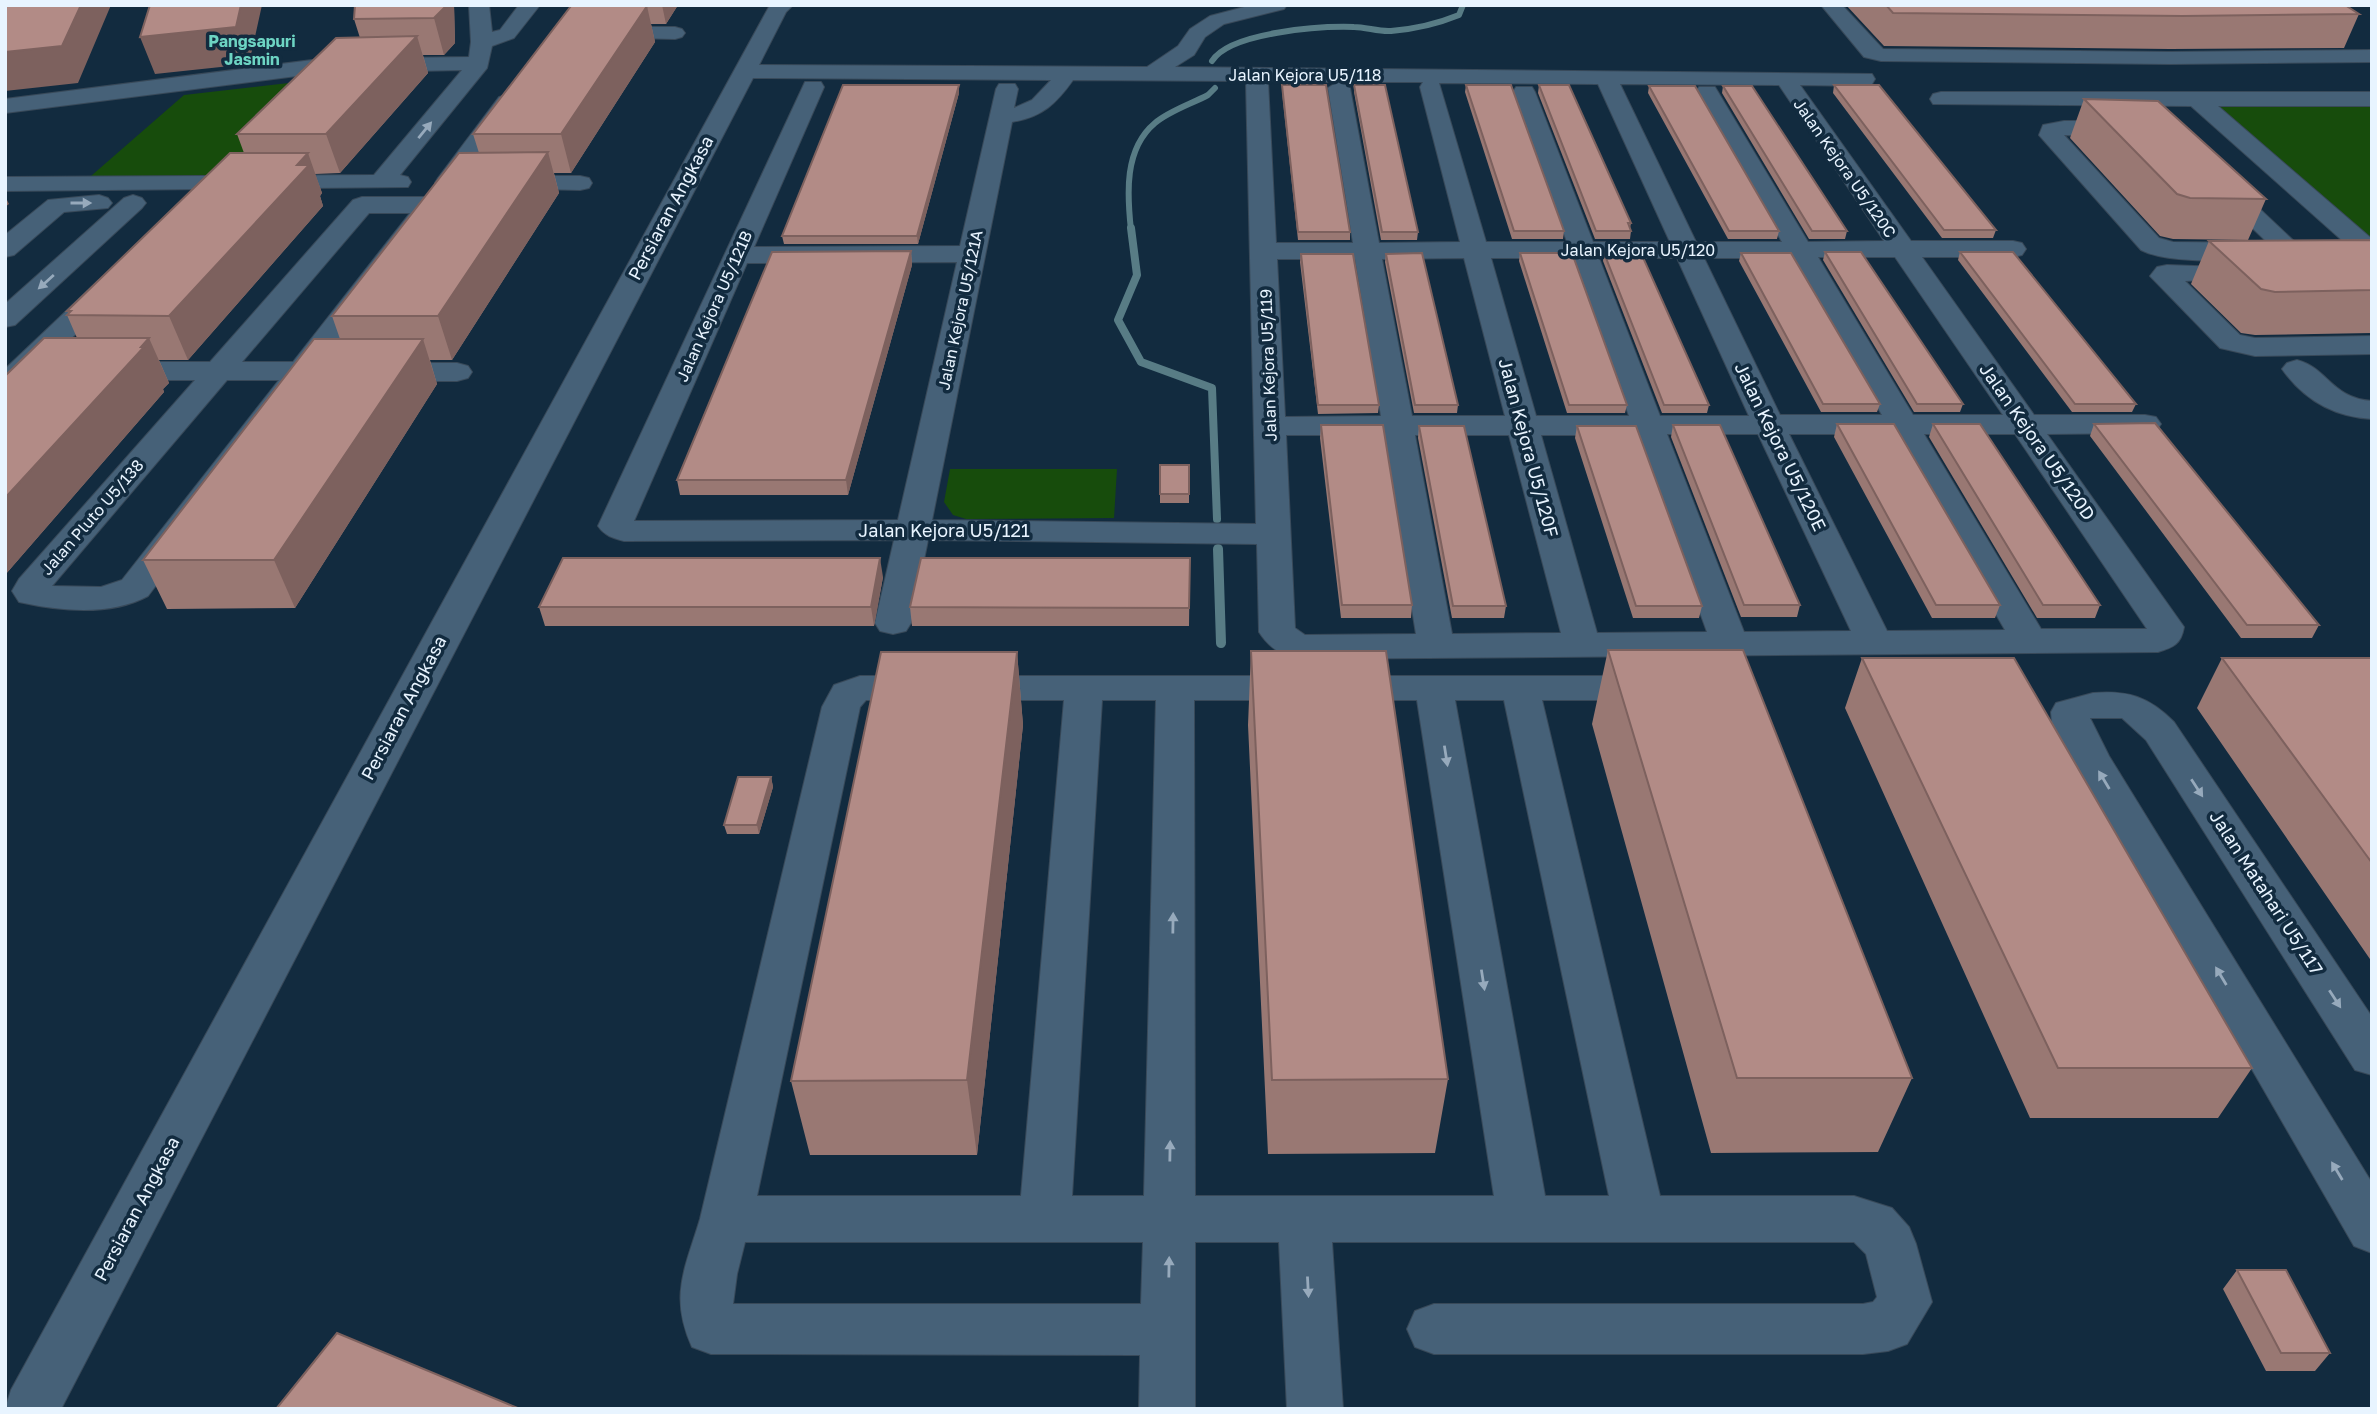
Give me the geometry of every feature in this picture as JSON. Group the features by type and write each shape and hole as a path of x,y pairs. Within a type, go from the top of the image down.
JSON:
{"street":[{"path":"479,5 481,53"},
{"path":"381,182 481,53 507,34 530,5"},
{"path":"1152,74 1186,50 1197,33 1217,20 1277,5"},
{"path":"1831,5 1872,52 1881,55 2170,58 2372,56"},
{"name":"Persiaran Angkasa","path":"31,1409 745,71 777,6"},
{"path":"584,33 675,33"},
{"path":"2142,34 2170,58"},
{"path":"2351,35 2372,50"},
{"path":"5,106 320,66 481,53"},
{"name":"Jalan Kejora U5/118","path":"745,71 1864,79"},
{"path":"1001,116 1021,115 1038,108 1067,73"},
{"name":"Jalan Kejora U5/119","path":"1257,75 1277,632 1296,647 1435,667"},
{"name":"Jalan Kejora U5/120E","path":"1606,77 1769,425 1875,643"},
{"path":"447,183 519,86"},
{"name":"Jalan Kejora U5/120C","path":"1789,86 1902,249"},
{"name":"Jalan Kejora U5/121B","path":"615,526 813,87"},
{"name":"Jalan Kejora U5/120F","path":"1431,87 1582,645"},
{"path":"1339,88 1398,426 1523,1219"},
{"name":"Jalan Kejora U5/121A","path":"893,623 1007,89"},
{"path":"1524,92 1730,644"},
{"path":"1168,1330 712,1329 706,1316 705,1297 726,1219 841,707 847,694 860,688 1175,688 1435,667 1582,645 2030,641 1707,92"},
{"path":"1941,99 2372,99"},
{"path":"2197,99 2291,183 2367,266"},
{"path":"2222,185 2285,245 2281,251 2264,253 2160,249 2141,234 2051,135 2051,130 2154,128 2165,132 2222,185 2291,183"},
{"path":"5,184 580,183"},
{"path":"5,319 133,203"},
{"path":"5,249 60,204 188,203 192,204 192,207"},
{"name":"Jalan Pluto U5/138","path":"362,205 429,205 300,371 130,592 113,597 32,594 32,586 362,205"},
{"name":"Jalan Kejora U5/120D","path":"1902,249 2166,627 2164,637 2158,640 2030,641"},
{"name":"Jalan Kejora U5/120","path":"1264,251 2013,249"},
{"path":"737,255 971,254"},
{"path":"10,376 131,264"},
{"path":"2302,273 2176,273 2164,276 2230,342 2255,346 2372,345"},
{"path":"2297,369 2327,398 2342,407 2372,410"},
{"path":"10,376 74,371 457,372"},
{"path":"1270,426 2145,424"},
{"name":"Jalan Kejora U5/121","path":"615,526 624,531 913,530 1274,534"},
{"path":"1435,667 1520,688 1686,689"},
{"path":"1045,1219 1084,688"},
{"path":"1167,1409 1175,688"},
{"path":"1520,688 1640,1219"},
{"name":"Jalan Matahari U5/117","path":"2372,1056 2160,731 2136,709 2109,705 2079,707 2070,712 2071,723 2090,757 2372,1230"},
{"path":"726,1219 1854,1219 1874,1224 1891,1244 1905,1302 1888,1326 1863,1329 1434,1329"},
{"path":"1304,1219 1315,1409"}],"green space":[{"path":"332,78 233,176 91,176 184,95"},
{"path":"2214,107 2372,107 2372,243"},
{"path":"950,469 1117,469 1114,518 966,519 953,515 944,502"}],"building":[{"path":"5,5 81,5 62,46 5,52"},
{"path":"150,5 241,5 236,27 140,37"},
{"path":"355,5 445,7 434,18 354,19"},
{"path":"1886,5 2345,5 2359,14 2183,16 1893,13"},
{"path":"571,6 647,6 561,134 473,134"},
{"path":"417,36 326,134 237,134 336,38"},
{"path":"843,85 959,85 917,236 782,236"},
{"path":"1282,85 1326,85 1350,232 1298,232"},
{"path":"1354,85 1385,85 1418,232 1382,232"},
{"path":"1466,85 1511,85 1564,231 1514,231"},
{"path":"1539,85 1569,85 1631,223 1628,223 1631,231 1596,231"},
{"path":"1834,85 1879,85 1996,230 1944,230"},
{"path":"1649,86 1695,86 1779,231 1729,231"},
{"path":"1723,86 1752,86 1847,231 1812,231"},
{"path":"2084,99 2158,101 2266,199 2190,198 2177,194"},
{"path":"548,152 438,316 332,316 459,153"},
{"path":"230,153 308,153 297,165 309,165 169,316 67,315 71,311 67,311"},
{"path":"2372,240 2372,290 2275,292 2261,289 2209,241"},
{"path":"911,251 846,480 677,480 772,252"},
{"path":"1825,252 1861,252 1963,404 1917,404"},
{"path":"1960,252 2013,252 2136,404 2075,404"},
{"path":"1422,253 1458,405 1415,405 1386,254"},
{"path":"1520,253 1572,253 1627,405 1569,405"},
{"path":"1604,253 1641,253 1709,405 1664,405"},
{"path":"1741,253 1791,253 1880,404 1823,404"},
{"path":"1301,254 1353,254 1379,405 1318,405"},
{"path":"44,338 149,338 141,347 144,347 5,498 5,376"},
{"path":"314,339 423,339 274,560 143,560"},
{"path":"2155,423 2319,625 2247,625 2094,424"},
{"path":"1837,424 1894,424 2000,605 1936,605"},
{"path":"1933,424 1980,424 2100,605 2043,605"},
{"path":"1321,425 1383,425 1412,605 1342,605"},
{"path":"1673,425 1720,425 1800,605 1744,605"},
{"path":"1419,426 1464,426 1506,606 1453,606"},
{"path":"1577,426 1636,426 1702,606 1636,606"},
{"path":"1160,465 1189,465 1189,494 1160,494"},
{"path":"563,558 880,558 871,607 539,607"},
{"path":"921,558 1190,558 1189,608 910,607"},
{"path":"1608,650 1743,650 1912,1078 1737,1078"},
{"path":"1251,651 1386,651 1448,1079 1272,1080"},
{"path":"881,652 1017,652 967,1080 791,1081"},
{"path":"1862,658 2014,658 2252,1068 2058,1068"},
{"path":"2222,658 2372,659 2372,863"},
{"path":"738,777 771,777 757,825 724,825"},
{"path":"2237,1270 2286,1270 2330,1353 2281,1353"},
{"path":"337,1333 520,1409 276,1409"}],"waterway":[{"path":"1212,61 1222,51 1256,37 1339,27 1386,31 1409,29 1459,15 1463,5"},
{"path":"1131,230 1130,173 1133,159 1145,134 1155,123 1173,111 1208,95 1215,88"},
{"path":"1131,228 1137,275 1118,320 1141,362 1212,388 1217,519"},
{"path":"1218,549 1221,643"}],"district":[{"name":"Pangsapuri Jasmin","path":"252,50"}]}
